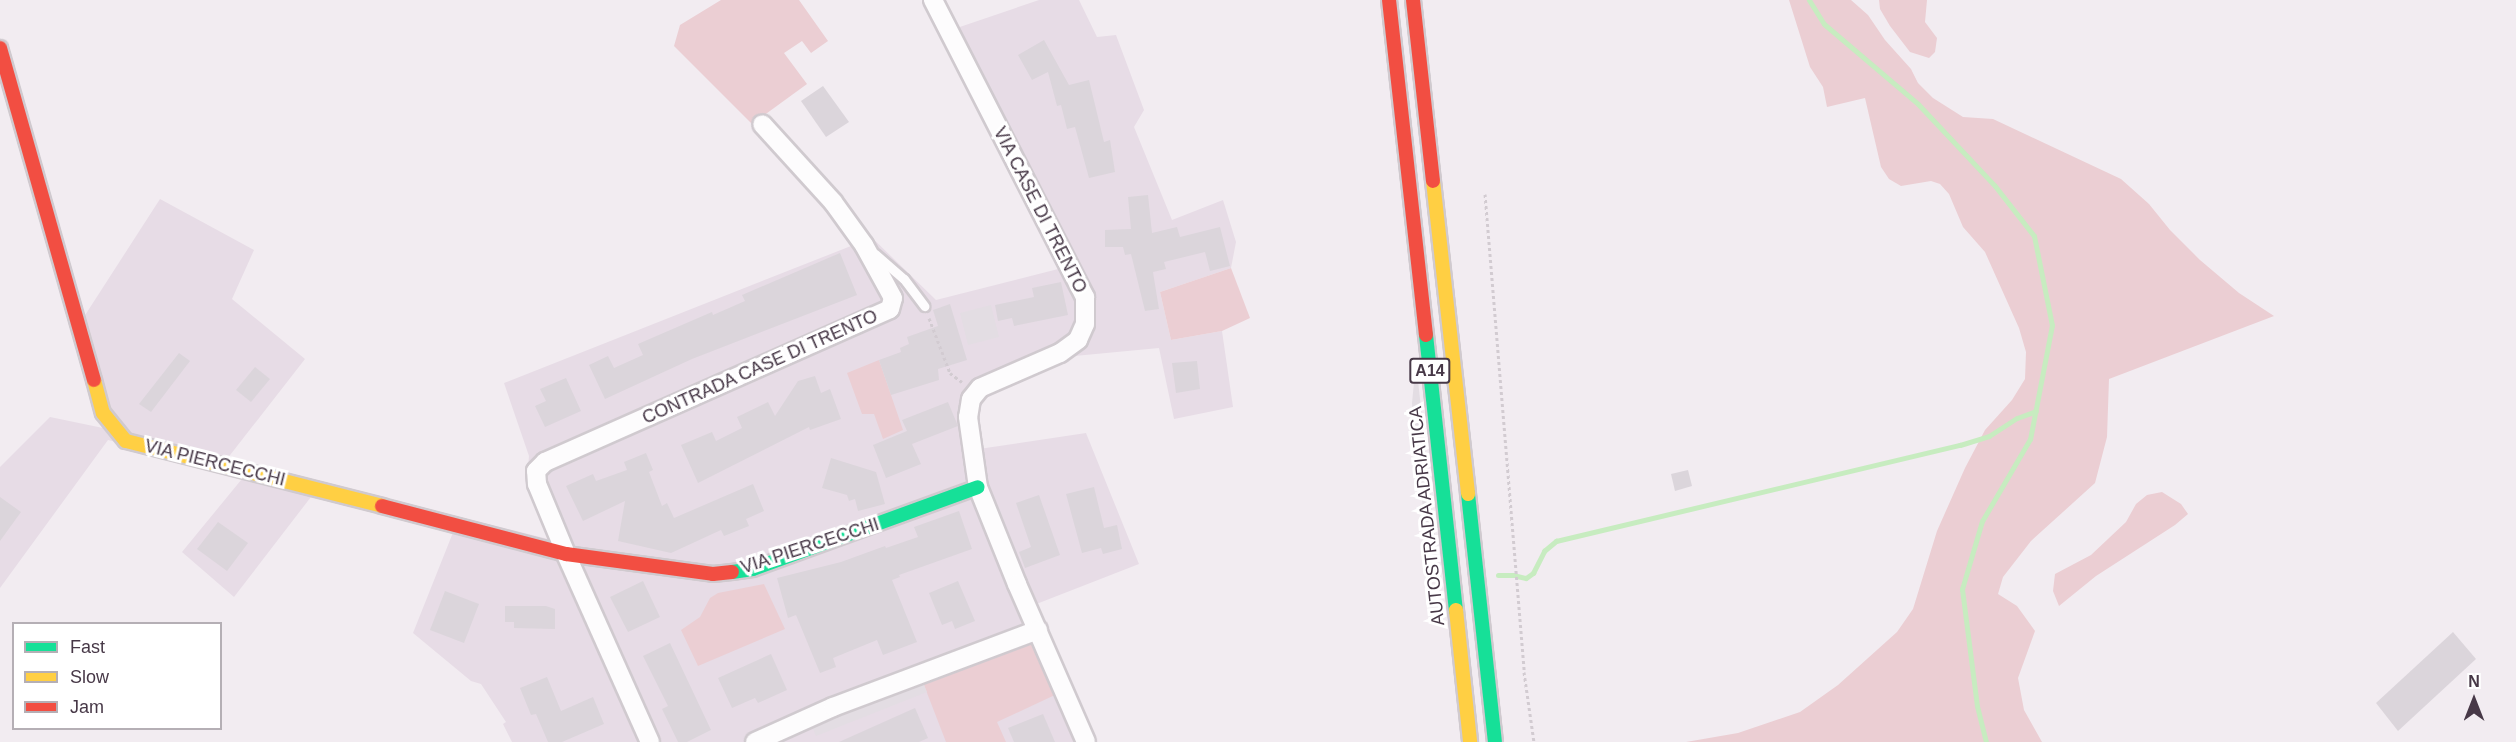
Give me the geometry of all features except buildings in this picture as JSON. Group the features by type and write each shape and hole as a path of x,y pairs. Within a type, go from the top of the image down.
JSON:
{"main road":[{"name":"AUTOSTRADA ADRIATICA","path":"1389,0 1470,742"},
{"name":"A14","path":"1413,0 1495,742"},
{"name":"VIA PIERCECCHI","path":"0,48 103,413 126,441 566,554 713,574 753,569 978,487"}],"street":[{"name":"VIA CASE DI TRENTO","path":"933,0 1085,297 1083,333 1069,348 988,384 976,393"},
{"name":"CONTRADA CASE DI TRENTO","path":"566,554 537,484 536,471 545,462 890,309 893,298 864,245 833,202 762,124"},
{"path":"976,393 969,405 968,417 978,487 1086,742"},
{"path":"566,554 650,742"},
{"path":"755,742 833,707 1038,630"}],"lane":[{"path":"864,245 904,279 924,306"}],"path":[{"path":"1485,194 1524,672 1534,742"},
{"path":"924,306 950,373 976,393"}],"shaded area":[{"path":"721,0 799,0 828,41 811,53 802,41 784,53 807,84 752,124 674,46 680,25"},
{"path":"1039,0 1079,0 1097,37 1116,35 1144,110 1134,127 1172,220 1223,200 1236,242 1231,268 1160,292 1171,340 1222,331 1233,407 1174,419 1159,348 1064,357 984,394 979,413 979,449 1086,433 1139,564 1021,610 1079,742 512,742 503,724 506,722 481,684 471,681 413,633 454,530 314,493 234,597 182,552 246,474 108,440 0,588 0,467 50,417 103,428 104,406 80,323 160,199 254,250 232,299 305,359 227,459 552,540 527,478 529,456 504,383 856,244 860,226 936,300 1066,267 945,32"},
{"path":"1789,0 1851,0 1868,15 1885,40 1911,69 1918,83 1933,98 1963,117 1993,119 2121,179 2149,204 2170,230 2200,260 2239,293 2274,316 2109,379 2107,437 2095,483 2031,541 2003,577 1998,594 2017,606 2035,631 2018,678 2024,710 2042,742 1686,742 1738,733 1800,712 1838,685 1897,632 1913,609 1937,531 1965,468 1985,430 2012,400 2025,379 2026,352 2019,328 1985,252 1963,227 1949,194 1940,184 1931,181 1901,186 1889,179 1881,167 1865,98 1827,107 1823,87 1810,67"},
{"path":"1879,0 1927,0 1925,22 1937,38 1935,52 1929,58 1910,52 1890,26 1880,9"},
{"path":"1231,268 1250,318 1222,331 1171,340 1160,292"},
{"path":"991,305 999,337 968,345 960,313"},
{"path":"879,360 903,430 883,439 874,414 862,414 847,373"},
{"path":"1416,362 1438,565 1430,552 1414,431 1412,403"},
{"path":"2162,492 2181,504 2188,514 2175,525 2096,576 2059,606 2053,591 2055,574 2091,555 2126,522 2136,504 2147,495"},
{"path":"764,584 785,629 698,666 681,630 700,617 710,598 718,593"},
{"path":"1031,637 1057,694 997,722 1006,742 946,742 922,680"},
{"path":"922,680 927,692 816,736 811,724"}],"waterway":[{"path":"1809,0 1824,24 1918,104 1995,186 2034,236 2052,325 2030,439 1982,521 1962,589 1977,706 1986,742"},
{"path":"1517,576 1526,578 1533,573 1544,551 1556,541 1960,445 1989,436 2017,418 2036,411"},
{"path":"1498,575 1515,575"}],"traffic: fast":[{"path":"1426,335 1456,610"},
{"path":"732,572 753,569 978,487"},
{"path":"1468,494 1495,742"}],"traffic: slow":[{"path":"1433,181 1468,494"},
{"path":"94,380 103,413 126,441 382,506"},
{"path":"1456,610 1470,742"}],"traffic: jam":[{"path":"1389,0 1426,335"},
{"path":"1413,0 1433,181"},
{"path":"0,48 94,380"},
{"path":"382,506 566,554 713,574 732,572"}]}
